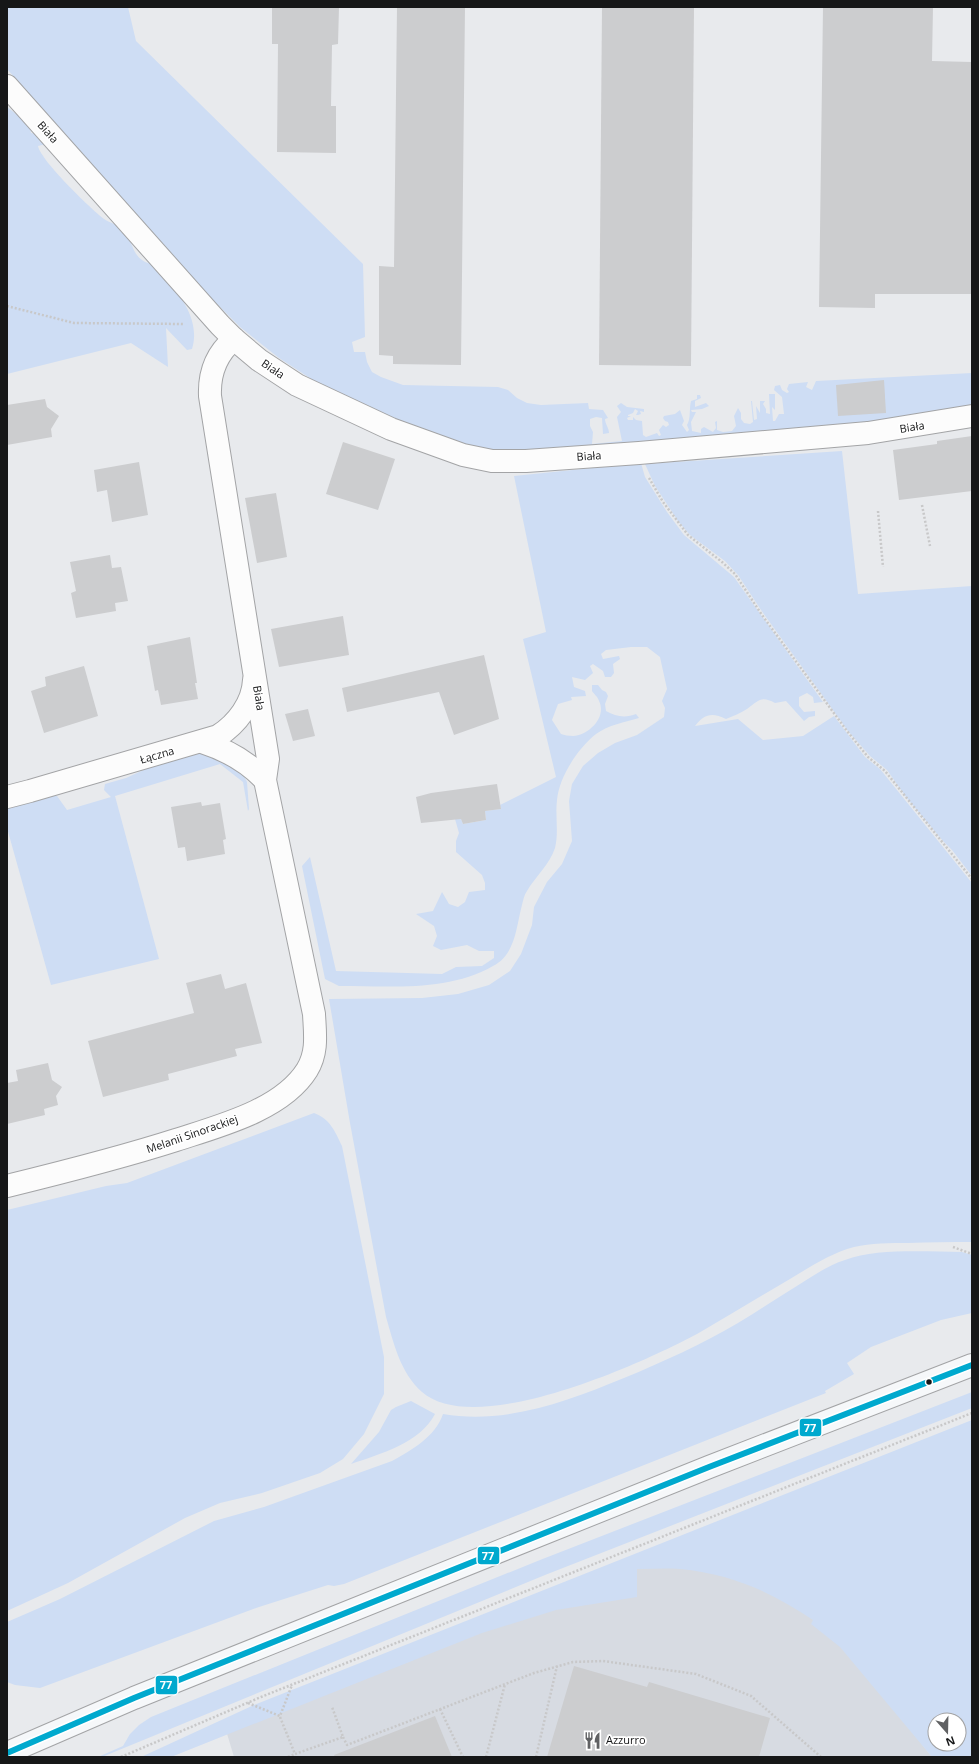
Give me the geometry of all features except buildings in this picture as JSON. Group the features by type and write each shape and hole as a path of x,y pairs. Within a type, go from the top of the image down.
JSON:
{"main road":[{"path":"7,1753 142,1695 701,1470 972,1365"}],"street":[{"name":"Biała","path":"7,86 227,332 258,360 296,385 391,429 464,455 492,461 526,461 639,453 868,433 972,416"},
{"name":"Biała","path":"227,332 226,346 214,364 210,384 210,396 253,657 268,759 265,780 314,1014"},
{"name":"Łączna","path":"7,797 202,742 224,732 235,722 248,703 254,685 253,657"},
{"path":"202,742 220,748 244,761 265,780"},
{"name":"Melanii Sinorackiej","path":"7,1186 129,1155 219,1126 264,1106 289,1090 303,1076 308,1068 316,1044 314,1014"}],"path":[{"path":"7,306 74,323 227,332"},
{"path":"639,453 654,488 676,522 688,535 735,574 847,731 868,757 885,772 972,879"},
{"path":"922,506 930,546"},
{"path":"878,511 883,567"},
{"path":"953,1247 972,1254"},
{"path":"121,1757 292,1684 972,1413"},
{"path":"332,1707 347,1745 557,1666 573,1662 603,1661 696,1674 751,1696 821,1757"},
{"path":"536,1757 557,1666"},
{"path":"292,1684 280,1717 294,1754"},
{"path":"486,1757 506,1684"},
{"path":"247,1703 280,1717"},
{"path":"440,1709 463,1757"},
{"path":"288,1757 343,1737"}],"shaded area":[{"path":"7,7 128,7 136,41 363,264 365,337 352,342 354,352 365,352 367,362 372,372 381,377 403,385 498,387 508,390 517,398 527,403 541,405 588,403 589,409 603,410 608,418 605,419 609,433 603,434 602,418 596,417 590,419 590,426 593,432 592,444 622,441 617,417 621,412 617,406 621,403 627,407 644,409 644,412 640,411 641,414 636,415 638,411 635,409 633,413 628,415 631,416 627,418 628,420 633,420 633,417 636,420 642,421 643,435 646,437 657,433 659,436 661,435 659,430 663,425 666,427 669,425 663,418 664,416 675,414 680,410 684,421 682,425 687,432 689,430 687,425 691,401 697,399 697,395 700,395 701,398 695,401 695,407 706,403 709,406 702,409 691,410 692,412 696,412 691,422 692,431 701,433 701,429 704,427 713,432 716,428 715,422 717,421 717,430 723,432 732,431 736,426 734,416 738,408 741,413 741,419 744,423 750,424 753,422 751,401 754,420 757,419 756,406 760,413 760,401 765,401 763,404 766,409 766,413 770,414 769,394 775,394 775,410 772,407 773,421 775,421 779,414 784,414 782,397 774,390 775,386 780,385 782,390 787,393 789,392 787,389 789,384 808,382 806,387 812,390 816,381 972,373 972,409 908,420 541,452 497,452 460,444 415,427 316,382 279,358 240,327 207,294 7,69"},
{"path":"7,107 29,124 31,133 43,135 51,146 38,146 41,153 57,173 97,213 122,229 141,260 155,265 178,293 190,314 194,337 192,349 187,350 166,328 168,367 131,343 7,374"},
{"path":"842,451 858,594 972,586 972,876 952,850 906,797 887,770 870,756 848,731 761,610 738,575 725,561 690,535 678,521 655,486 645,464"},
{"path":"641,463 645,477 667,512 684,535 734,577 823,702 814,703 813,697 807,693 799,697 799,706 804,712 815,711 815,716 809,717 804,721 786,701 775,703 763,699 757,701 742,712 726,719 717,715 709,715 698,722 695,726 738,719 763,740 803,736 834,716 865,757 880,769 972,883 972,1242 881,1244 854,1247 813,1265 697,1334 639,1362 560,1392 519,1402 480,1407 447,1404 422,1392 408,1376 395,1347 386,1317 350,1123 329,999 422,998 458,994 489,985 510,971 521,954 532,925 534,907 547,882 562,864 572,841 569,801 572,784 583,766 598,753 615,743 637,735 664,717 665,708 662,701 667,689 660,657 647,647 606,650 601,654 603,659 619,656 620,659 613,664 614,673 611,677 605,677 603,671 593,664 590,666 593,673 585,680 572,677 574,687 585,691 586,696 571,697 572,700 558,704 552,720 561,734 571,736 579,735 590,729 599,719 601,707 598,698 592,691 592,685 598,685 606,692 608,696 605,704 606,711 614,715 621,716 636,714 639,718 611,726 596,734 576,755 570,764 561,782 557,800 557,836 553,854 525,894 511,947 501,961 493,966 476,974 457,980 418,986 339,986 325,979 302,866 310,857 336,971 442,974 456,967 482,966 494,958 494,951 479,951 467,945 441,950 433,946 437,936 434,926 416,914 433,911 442,892 449,904 458,907 465,902 469,892 485,890 485,883 482,875 456,852 456,841 459,833 455,819 461,819 463,824 486,820 485,811 501,809 500,805 556,777 523,639 546,632 514,476"},
{"path":"194,754 206,754 234,767 244,776 247,782 248,811 243,782 220,764 115,796 159,959 51,985 7,828 7,806 35,796 57,796 67,810 111,797 104,790 105,784 126,778 148,768"},
{"path":"314,1113 328,1122 342,1146 384,1357 384,1394 364,1434 343,1459 320,1473 262,1493 220,1503 185,1518 68,1583 7,1611 7,1210 106,1186 127,1183"},
{"path":"887,1252 962,1252 972,1255 972,1313 941,1320 871,1347 847,1363 854,1374 825,1391 826,1393 344,1584 334,1586 328,1585 259,1607 40,1688 15,1685 7,1682 7,1622 60,1599 214,1521 264,1507 392,1461 415,1447 429,1436 443,1414 466,1417 513,1414 536,1409 603,1387 668,1359 710,1338 738,1323 822,1270 845,1260 858,1256"},
{"path":"972,1392 972,1408 545,1575 102,1757 98,1757 123,1746 130,1734 139,1725 151,1717 540,1560"},
{"path":"411,1401 435,1414 420,1433 398,1446 351,1464 379,1432 391,1410"},
{"path":"972,1420 972,1757 932,1757 928,1752 967,1752 967,1712 927,1712 927,1751 840,1647 811,1624 813,1620 782,1601 734,1580 699,1571 680,1569 637,1569 637,1597 556,1610 482,1633 171,1757 141,1757 254,1705"},
{"path":"850,1480 913,1733 932,1757 234,1757 225,1727"}],"transit line":[{"name":"77","path":"7,1753 134,1698 709,1467 972,1365"}],"place":[{"name":"Azzurro","path":"593,1740"}]}
